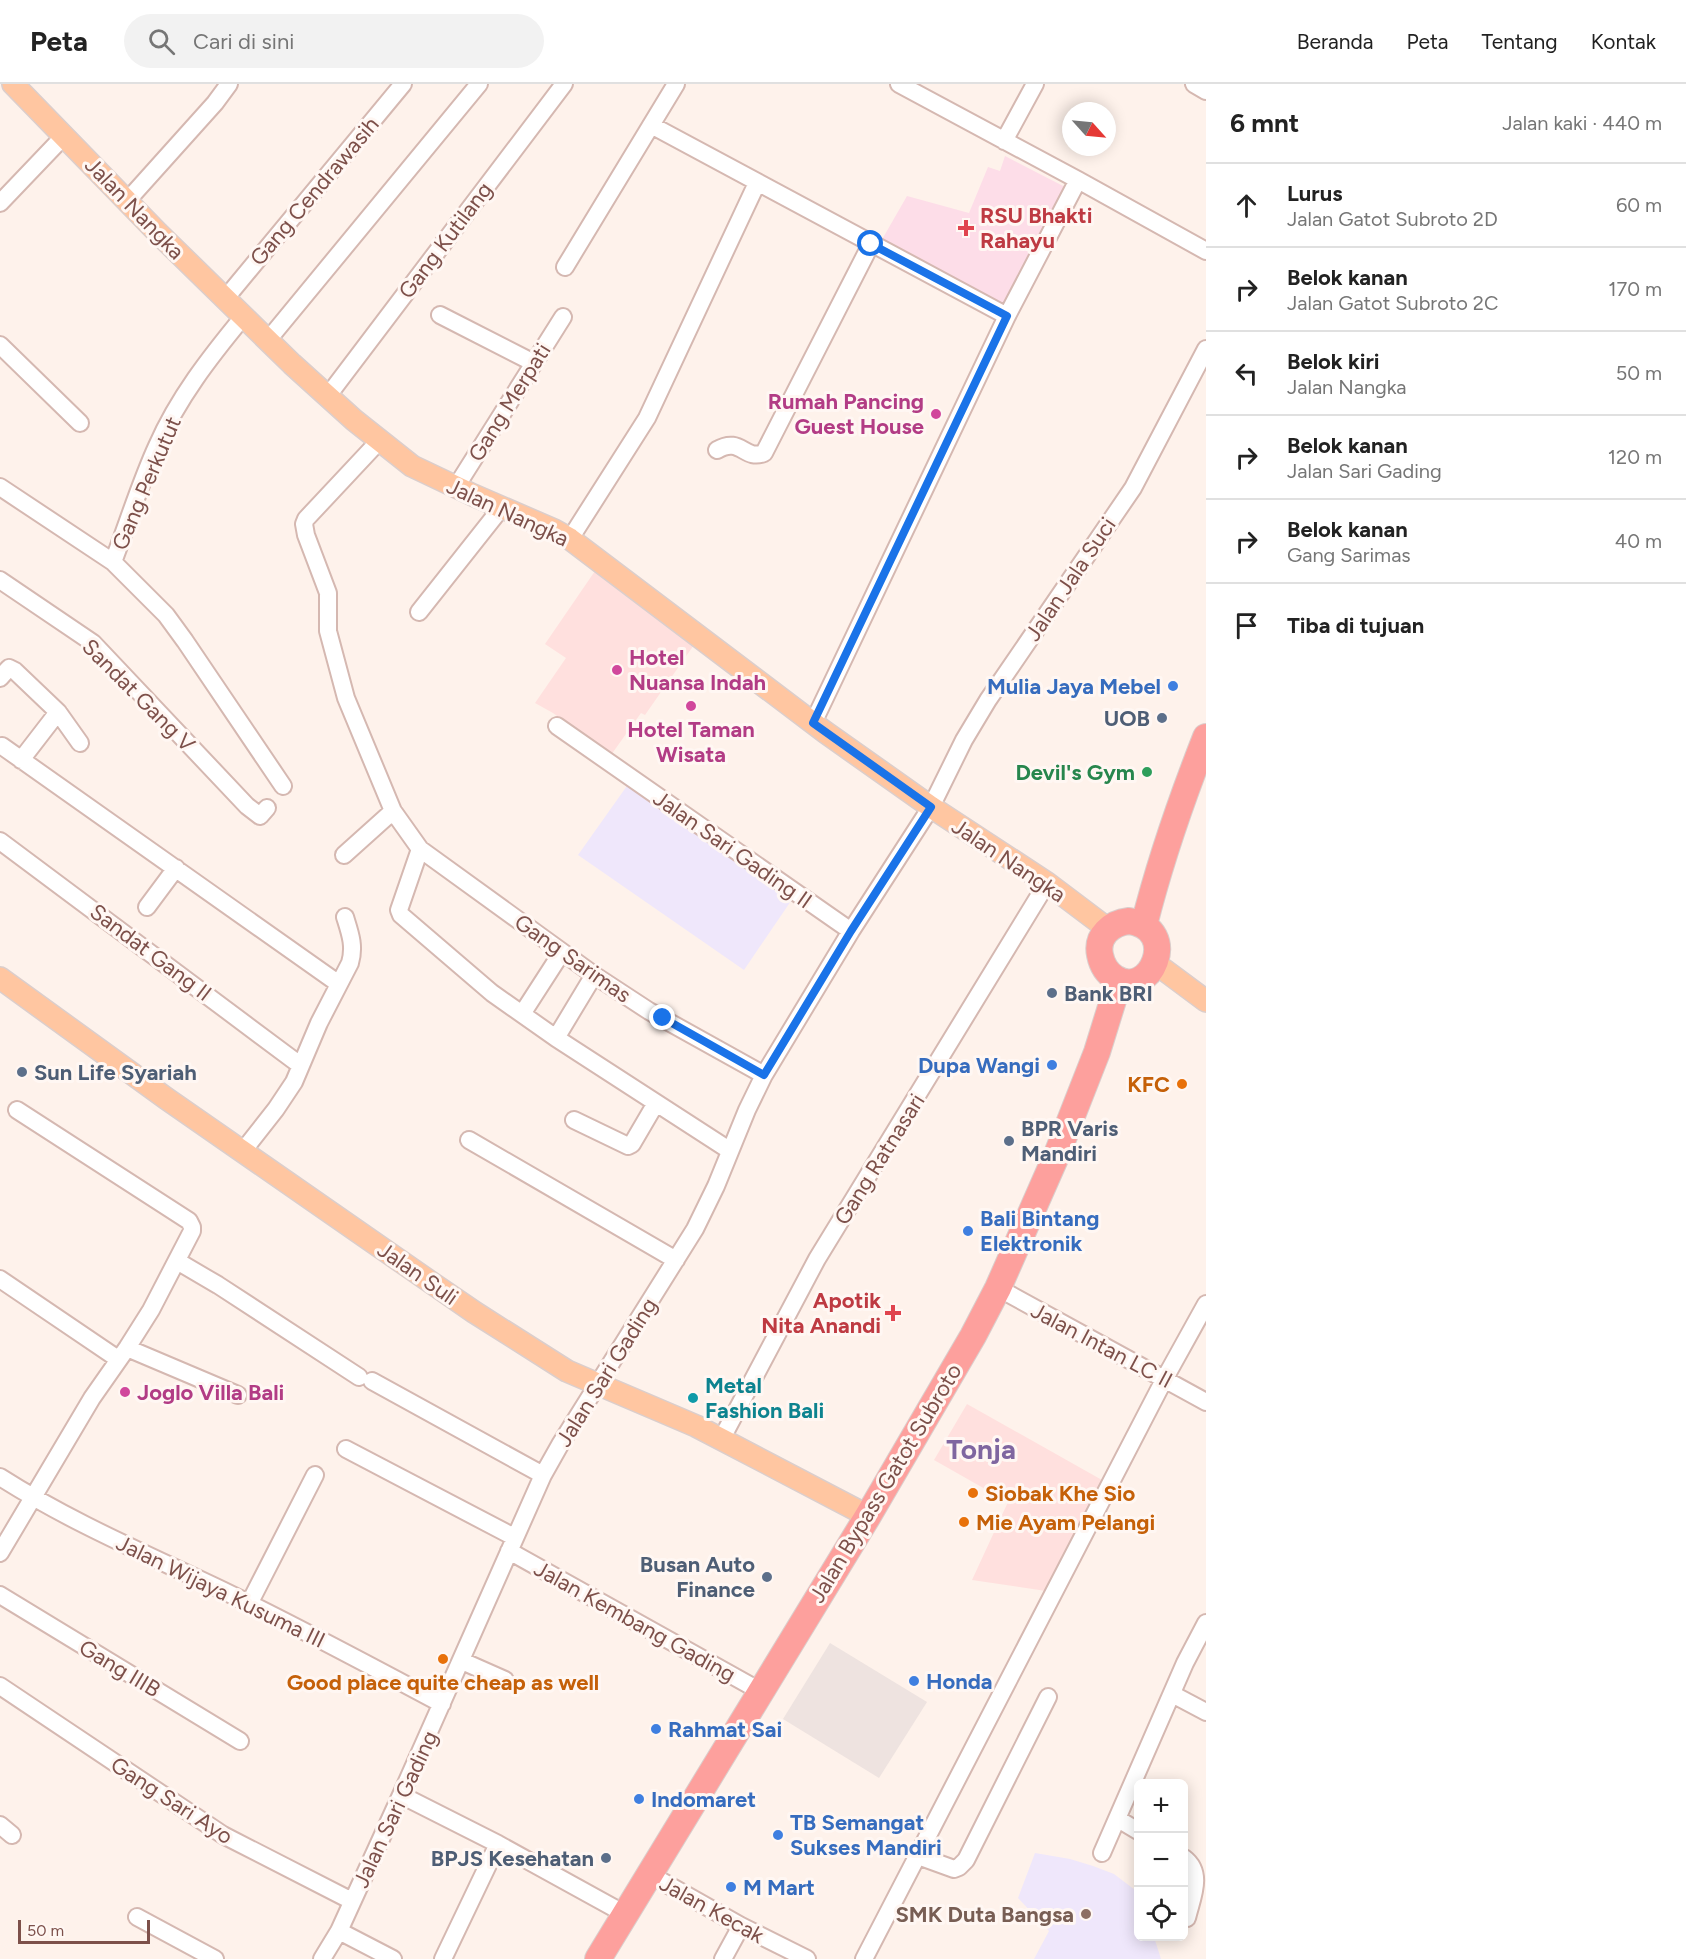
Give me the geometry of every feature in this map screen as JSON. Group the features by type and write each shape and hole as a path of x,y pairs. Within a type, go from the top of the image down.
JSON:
{"highway":[{"path":"1144,925 1156,878 1206,736"},
{"path":"1129,921 1144,925 1155,937 1158,950 1155,963 1141,980 1132,983 1119,981 1107,971 1100,954 1102,936 1108,929 1121,922 1129,921"},
{"name":"Jalan Bypass Gatot Subroto","path":"598,1959 616,1909 650,1874 760,1692 860,1511 973,1336 1033,1212 1083,1092 1119,981"}],"main road":[{"name":"Jalan Nangka","path":"13,84 243,317 327,397 412,466 570,539 813,723 931,807 1047,883 1108,929"},
{"path":"1155,963 1206,1001"},
{"name":"Jalan Suli","path":"0,978 167,1099 474,1312 567,1371 664,1412 860,1511"}],"street":[{"path":"127,201 229,84"},
{"name":"Gang Cendrawasih","path":"225,298 403,84"},
{"path":"268,340 480,84"},
{"name":"Gang Kutilang","path":"327,397 564,84"},
{"path":"565,267 676,84"},
{"path":"899,84 1206,251"},
{"path":"1004,141 1035,84"},
{"path":"1194,84 1206,91"},
{"path":"651,125 1007,316"},
{"path":"0,203 64,136"},
{"path":"813,723 1007,316 1078,180"},
{"path":"570,539 647,418 758,183"},
{"path":"717,450 727,444 753,455 761,455 766,450 871,244"},
{"path":"440,315 534,363"},
{"name":"Gang Perkutut","path":"113,562 157,445 184,396 207,361 243,317"},
{"name":"Gang Merpati","path":"456,488 562,317"},
{"path":"0,345 80,423"},
{"name":"Jalan Jala Suci","path":"931,807 964,740 988,700 1133,488 1206,349"},
{"name":"Gang Sarimas","path":"380,440 306,519 304,525 328,593 328,631 346,698 393,812 420,849 594,975 649,1011 764,1075"},
{"path":"0,487 113,562 166,615 283,786"},
{"path":"419,612 502,507"},
{"name":"Sandat Gang V","path":"0,580 93,643 247,806 260,816 267,808"},
{"path":"0,678 12,668 58,712 80,743"},
{"path":"21,760 58,712"},
{"name":"Jalan Sari Gading II","path":"557,726 851,931"},
{"path":"2,746 339,984"},
{"name":"Jalan Sari Gading","path":"322,1959 339,1931 462,1661 543,1475 708,1204 729,1150 764,1075 851,931 931,807"},
{"path":"344,855 393,812"},
{"name":"Sandat Gang II","path":"0,841 300,1065"},
{"path":"420,849 399,910 401,915 492,993 556,1038 729,1150"},
{"path":"147,907 176,868"},
{"name":"Gang Ratnasari","path":"721,1440 817,1259 1047,883"},
{"path":"243,1151 294,1082 300,1065 350,963 353,952 352,938 345,917"},
{"path":"522,1014 562,952"},
{"path":"556,1038 594,975"},
{"path":"574,1120 628,1146 656,1103"},
{"path":"0,1553 92,1398 122,1354 177,1261 192,1231 189,1221 17,1110"},
{"path":"468,1140 676,1260"},
{"path":"177,1261 366,1379 543,1475"},
{"path":"0,1279 122,1354 238,1395"},
{"name":"Jalan Intan LC II","path":"998,1288 1206,1401"},
{"path":"864,1959 1165,1378 1206,1304"},
{"name":"Jalan Kembang Gading","path":"346,1449 512,1544 760,1692"},
{"path":"249,1604 315,1475"},
{"name":"Jalan Wijaya Kusuma III","path":"0,1477 99,1533 249,1604 442,1704"},
{"name":"Gang IIIB","path":"0,1595 240,1741"},
{"path":"1102,1853 1185,1663 1206,1623"},
{"path":"462,1661 506,1680"},
{"name":"Gang Sari Ayo","path":"0,1686 223,1835 352,1901"},
{"path":"1172,1694 1206,1712"},
{"path":"918,1856 954,1869 966,1860 1048,1697"},
{"path":"401,1795 498,1844 616,1909"},
{"path":"1118,1819 1134,1829"},
{"path":"444,1959 498,1844"},
{"path":"1188,1862 1193,1866 1196,1874 1188,1914"},
{"name":"Jalan Kecak","path":"650,1874 741,1926 807,1959"},
{"path":"137,1917 214,1959"},
{"path":"723,1959 741,1926"},
{"path":"339,1931 393,1959"}],"shaded area":[{"name":"RSU Bhakti Rahayu","path":"1005,156 1065,187 1005,303 997,303 880,243 907,196 969,213 988,167 1000,171"},
{"name":"Hotel Nuansa Indah","path":"595,571 696,642 645,715 641,713 611,755 553,713 535,703 566,658 545,644"},
{"path":"629,783 793,898 744,970 578,855"},
{"path":"967,1404 1102,1480 1046,1591 972,1580 1008,1502 934,1460"},
{"path":"830,1643 927,1702 879,1778 783,1719"},
{"name":"SMK Duta Bangsa","path":"1035,1853 1070,1859 1114,1874 1134,1889 1134,1941 1155,1941 1161,1959 1034,1959 1049,1931 1018,1898"}],"place":[{"name":"RSU Bhakti Rahayu","path":"966,228"},
{"name":"Rumah Pancing Guest House","path":"936,414"},
{"name":"Hotel Nuansa Indah","path":"617,670"},
{"name":"Mulia Jaya Mebel","path":"1173,686"},
{"name":"Hotel Taman Wisata","path":"691,706"},
{"name":"UOB","path":"1162,718"},
{"name":"Devil's Gym","path":"1147,772"},
{"name":"Bank BRI","path":"1052,993"},
{"name":"Dupa Wangi","path":"1052,1065"},
{"name":"Sun Life Syariah","path":"22,1072"},
{"name":"KFC","path":"1182,1084"},
{"name":"BPR Varis Mandiri","path":"1009,1141"},
{"name":"Bali Bintang Elektronik","path":"968,1231"},
{"name":"Apotik Nita Anandi","path":"893,1313"},
{"name":"Joglo Villa Bali","path":"125,1392"},
{"name":"Metal Fashion Bali","path":"693,1398"},
{"name":"Siobak Khe Sio","path":"973,1493"},
{"name":"Mie Ayam Pelangi","path":"964,1522"},
{"name":"Busan Auto Finance","path":"767,1577"},
{"name":"Good place quite cheap as well","path":"443,1659"},
{"name":"Honda","path":"914,1681"},
{"name":"Rahmat Sai","path":"656,1729"},
{"name":"Indomaret","path":"639,1799"},
{"name":"TB Semangat Sukses Mandiri","path":"778,1835"},
{"name":"BPJS Kesehatan","path":"606,1858"},
{"name":"M Mart","path":"731,1887"},
{"name":"SMK Duta Bangsa","path":"1086,1914"}],"district":[{"name":"Tonja","path":"981,1449"}],"route":[{"path":"663,1018 764,1075 851,931 931,807 813,723 1007,316 871,244"}]}
